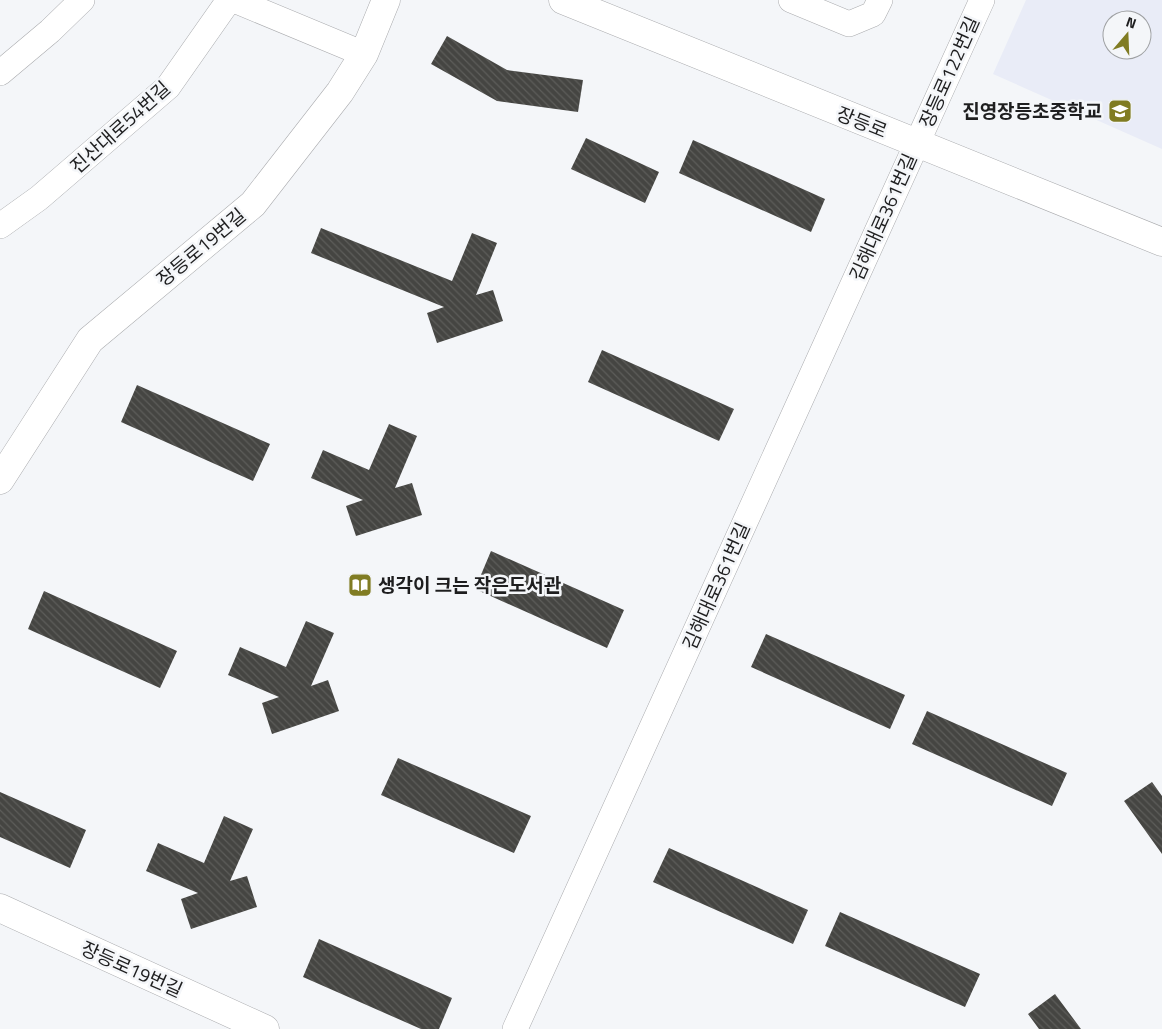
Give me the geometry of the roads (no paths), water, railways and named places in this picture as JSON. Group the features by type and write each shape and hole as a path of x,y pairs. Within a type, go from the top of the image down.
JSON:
{"street":[{"path":"0,73 50,31 82,0"},
{"name":"진산대로54번길","path":"0,226 39,198 168,87 229,0"},
{"path":"234,0 364,54"},
{"name":"장등로19번길","path":"0,480 90,340 252,204 340,92 364,54 386,0"},
{"name":"장등로","path":"563,0 1162,242"},
{"path":"791,0 848,24 873,14 880,0"},
{"name":"장등로122번길","path":"916,144 982,0"},
{"name":"김해대로361번길","path":"515,1029 916,144"},
{"name":"장등로19번길","path":"0,908 264,1029"}],"place":[{"name":"진영장등초중학교","path":"1120,111"},
{"name":"생각이 크는 작은도서관","path":"360,585"}]}
